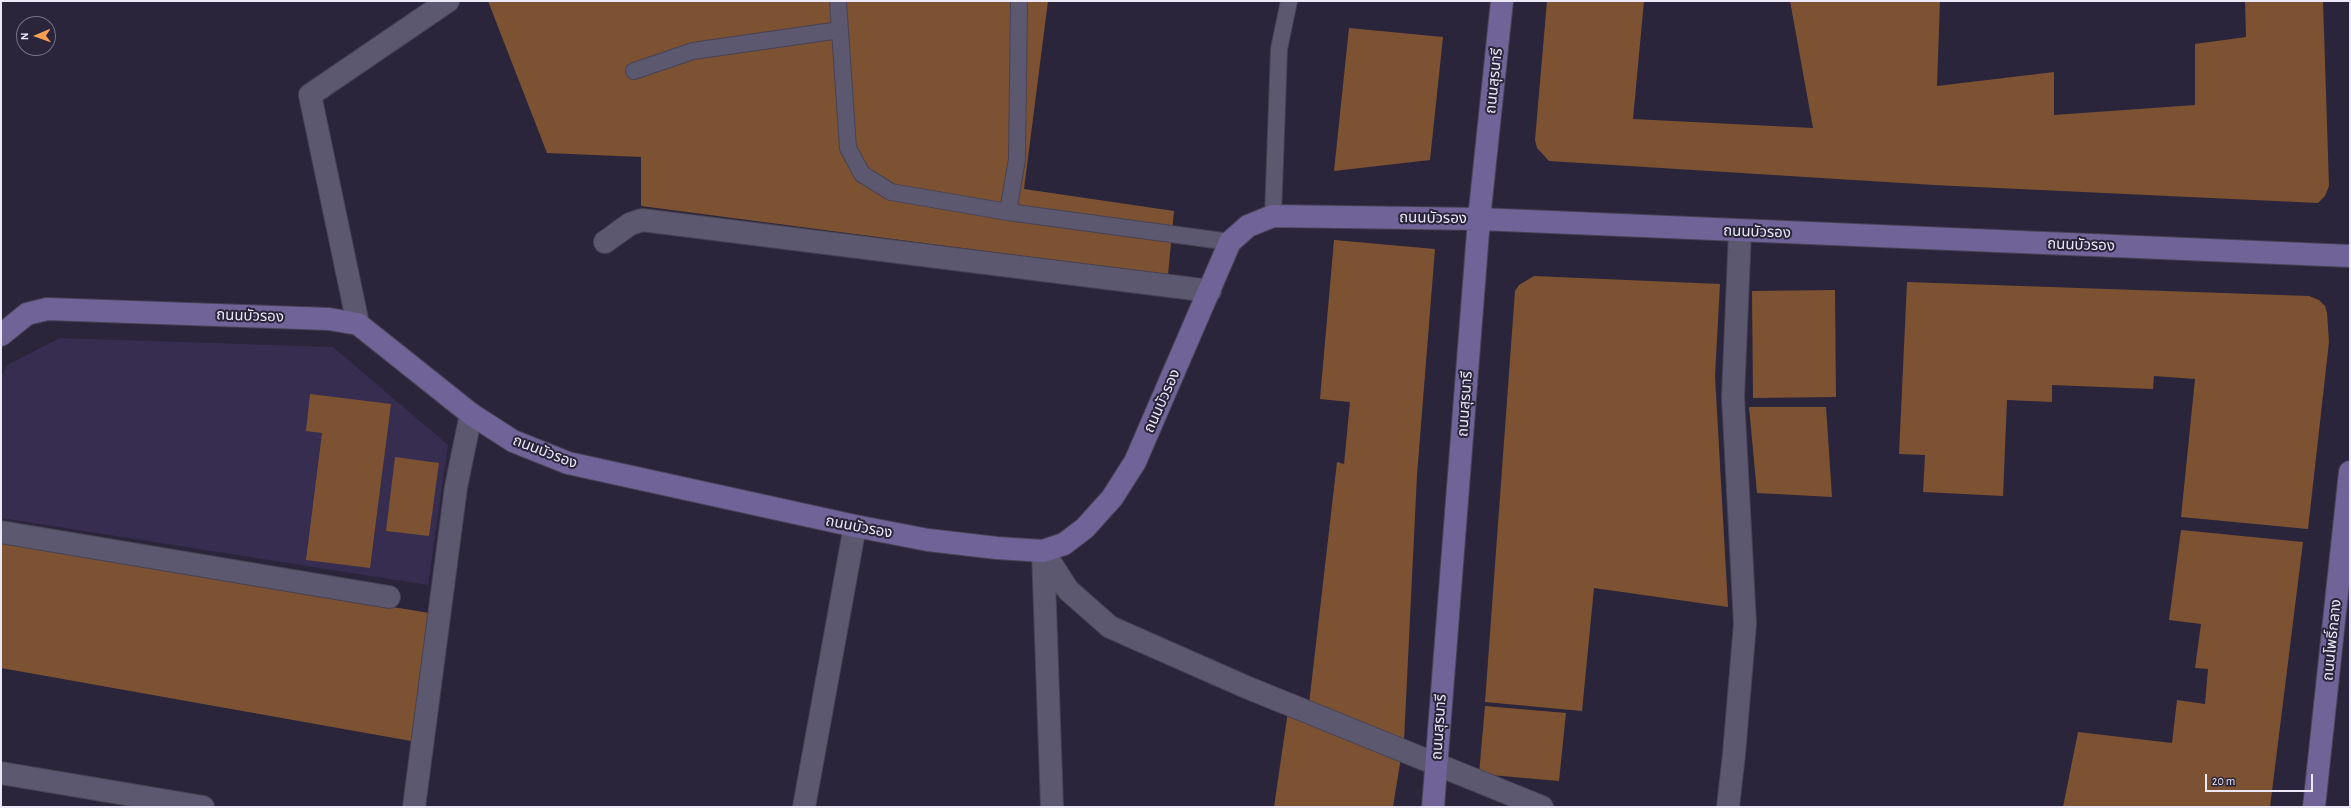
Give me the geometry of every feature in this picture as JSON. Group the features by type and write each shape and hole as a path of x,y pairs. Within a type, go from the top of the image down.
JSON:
{"street":[{"path":"358,324 310,95 448,1"},
{"name":"ถนนสุรนารี","path":"1433,807 1479,219 1502,1"},
{"name":"ถนนบัวรอง","path":"1,335 27,314 47,310 329,319 358,324 471,414 513,441 568,464 855,526 943,542 1043,551 1064,544 1085,528 1112,498 1135,462 1230,242 1248,226 1272,216 1479,219 2350,256"},
{"path":"605,242 630,224 642,220 1210,291"},
{"path":"1728,807 1745,624 1733,396 1740,231"},
{"path":"414,807 456,487 471,414"},
{"name":"ถนนโพธิ์กลาง","path":"2314,807 2345,570 2350,472"},
{"path":"804,807 855,526"},
{"path":"1,532 389,597"},
{"path":"1043,551 1068,590 1110,627 1246,687 1542,807"},
{"path":"1043,551 1052,807"},
{"path":"1,773 203,807"}],"lane":[{"path":"838,1 848,148 862,174 891,192 1008,212 1230,242"},
{"path":"1008,212 1017,159 1019,1"},
{"path":"1272,216 1279,49 1289,1"},
{"path":"634,71 693,50 840,30"}],"shaded area":[{"path":"60,338 333,347 448,445 428,585 1,518 1,377 7,365"}],"building":[{"path":"488,1 1048,1 1024,189 1174,211 1168,275 641,206 641,157 547,153"},
{"path":"1547,1 1644,1 1633,119 1813,128 1790,1 1940,1 1937,86 2054,72 2054,115 2195,105 2195,44 2246,37 2245,1 2323,1 2329,186 2325,196 2318,203 1934,185 1549,161 1537,148 1535,140"},
{"path":"1349,28 1443,37 1430,160 1334,171"},
{"path":"1334,240 1435,249 1417,475 1404,741 1309,704 1337,462 1344,464 1350,402 1320,399"},
{"path":"1534,276 1720,284 1715,376 1728,607 1594,588 1582,711 1485,702 1515,291 1519,285"},
{"path":"1907,282 2309,296 2319,300 2325,306 2327,313 2329,342 2308,529 2181,517 2195,379 2154,376 2153,389 2052,385 2052,402 2007,400 2003,496 1923,492 1925,455 1899,454"},
{"path":"1835,290 1836,397 1753,398 1752,291"},
{"path":"310,394 391,404 370,568 306,560 322,433 306,431"},
{"path":"1749,407 1826,407 1832,497 1757,493"},
{"path":"395,457 439,463 429,536 386,531"},
{"path":"2181,530 2303,542 2270,807 2063,807 2078,732 2172,743 2177,700 2205,704 2208,669 2195,668 2201,624 2169,620"},
{"path":"1,542 429,613 411,741 1,668"},
{"path":"1485,706 1566,713 1559,781 1479,774"},
{"path":"1288,711 1401,757 1393,807 1274,807"}]}
